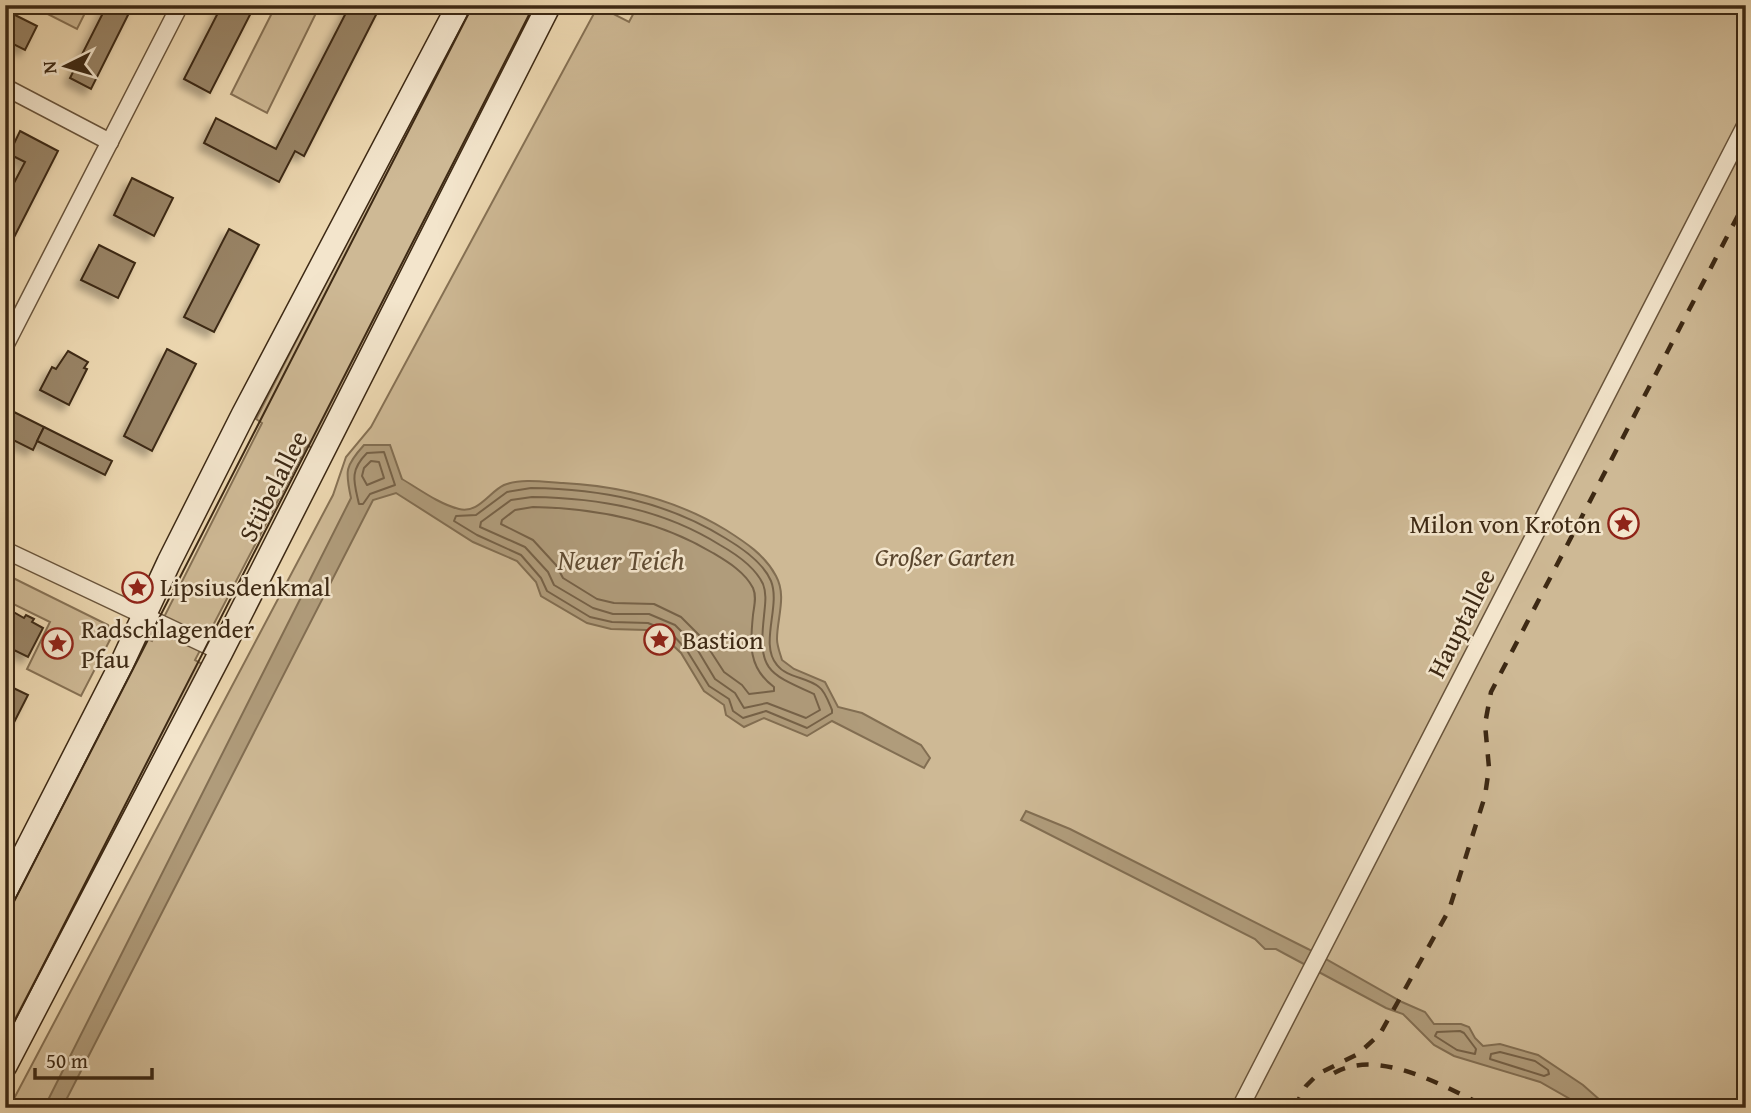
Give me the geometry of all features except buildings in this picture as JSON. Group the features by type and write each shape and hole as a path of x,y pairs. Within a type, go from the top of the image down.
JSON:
{"main road":[{"path":"5,892 122,663 243,415 459,5"},
{"name":"Stübelallee","path":"5,1066 221,652 549,5"}],"street":[{"path":"5,346 180,5"},
{"path":"5,87 110,142"},
{"name":"Hauptallee","path":"1240,1108 1746,124"},
{"path":"5,550 221,652"}],"green space":[{"path":"30,5 89,5 77,29"},
{"path":"276,5 320,5 267,113 231,94"},
{"path":"469,5 540,5 312,448 307,445 195,660 202,664 5,1038 5,908 145,638 152,641 262,423 256,419"},
{"name":"Großer Garten","path":"638,5 1746,5 1746,1108 9,1108 333,495 346,457 371,427 598,6 629,22"},
{"path":"5,574 108,625 112,636 81,696 27,669 50,622 5,600"}],"water":[{"name":"Neuer Teich","path":"364,445 390,445 402,479 437,500 459,509 466,510 478,505 504,485 534,481 627,491 667,502 707,519 754,550 776,576 781,591 777,639 782,660 794,669 825,682 838,707 862,713 921,745 930,758 924,768 832,721 807,736 764,718 744,727 726,715 724,705 704,691 681,653 665,638 647,630 611,629 587,623 541,596 536,582 517,561 473,542 396,493 373,500 62,1108 44,1108 351,498 348,469"},
{"path":"1026,811 1070,829 1308,949 1425,1012 1434,1024 1461,1024 1469,1027 1483,1046 1500,1044 1538,1055 1583,1085 1609,1108 1586,1108 1540,1082 1454,1056 1434,1045 1403,1014 1386,1008 1276,949 1265,949 1255,939 1021,820"}],"tram line":[{"path":"5,919 473,5"},
{"path":"5,1040 534,5"}],"railway":[{"path":"1294,1108 1306,1086 1318,1074 1358,1054 1380,1034 1449,910 1485,796 1489,768 1485,724 1491,692 1746,200"},
{"path":"1334,1073 1352,1066 1392,1067 1433,1081 1489,1108"}],"place":[{"name":"Milon von Kroton","path":"1624,524"},
{"name":"Lipsiusdenkmal","path":"137,587"},
{"name":"Bastion","path":"659,640"},
{"name":"Radschlagender Pfau","path":"58,644"}]}
